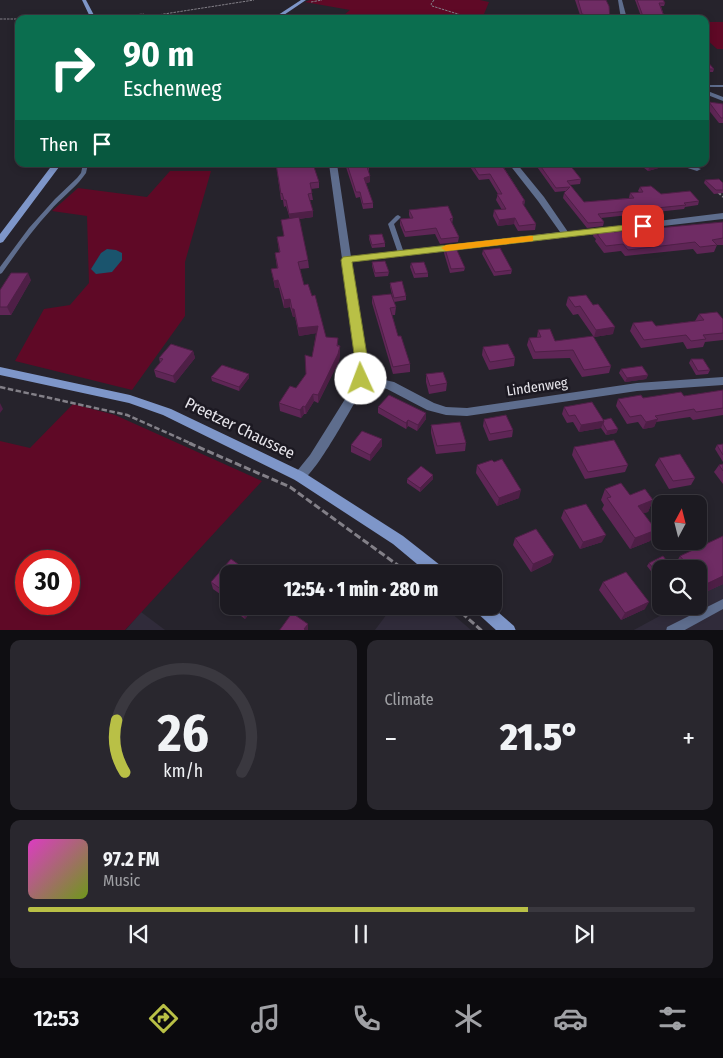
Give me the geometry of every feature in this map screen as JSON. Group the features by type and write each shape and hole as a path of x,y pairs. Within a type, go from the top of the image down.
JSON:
{"street":[{"path":"84,0 92,15"},
{"path":"280,15 304,0"},
{"path":"620,0 623,15"},
{"path":"709,94 723,100"},
{"path":"709,104 723,100"},
{"path":"0,240 54,167"},
{"path":"299,476 314,459 357,390 361,379 362,368 333,167"},
{"path":"515,167 541,199 565,234"},
{"path":"690,167 697,169"},
{"path":"346,260 723,216"},
{"name":"Preetzer Chaussee","path":"0,371 130,399 167,412 299,476 398,540 429,565"},
{"name":"Lindenweg","path":"361,379 390,385 431,406 446,411 467,412 637,387 723,381"},
{"path":"491,615 509,630"}],"lane":[{"path":"709,86 723,86"},
{"path":"0,272 29,229 45,210 80,179 85,171 85,167"},
{"path":"398,216 391,224 401,253"},
{"path":"671,630 723,604"}],"path":[{"path":"156,15 254,0"},
{"path":"434,0 431,4 432,6 461,15"},
{"path":"0,19 15,18"},
{"path":"717,191 723,197"},
{"path":"0,387 127,415 290,487 398,565"},
{"path":"464,615 482,630"}],"shaded area":[{"path":"310,0 480,0 489,2 484,14 505,15 344,15 350,10 305,2"},
{"path":"709,22 723,22 723,49 717,49 709,42"},
{"path":"170,171 211,171 185,262 185,316 132,390 15,361 44,309 70,305 89,283 87,216 52,211 78,188 147,197"},
{"path":"73,404 115,415 262,481 125,630 0,630 0,441 30,448"},
{"path":"723,542 723,630 634,630 661,615 707,615 707,560 682,560"},
{"path":"141,612 165,630 126,630"},
{"path":"386,615 454,615 471,630 375,630"}],"water":[{"path":"107,249 122,253 122,260 112,272 96,274 91,269 101,253"}],"building":[{"path":"578,0 606,0 609,6 610,15 582,14"},
{"path":"637,0 663,0 665,3 659,3 664,15 643,15"},
{"path":"709,102 723,104 723,118 721,118"},
{"path":"276,167 314,167 319,182 310,183 312,193 308,194 313,211 289,214 286,200 284,200 281,194"},
{"path":"348,167 367,167 370,176 364,178 373,203 363,204 360,192 356,192"},
{"path":"474,167 503,167 525,201 523,201 523,204 536,224 519,226 515,218 499,220 494,210 506,209 497,194 502,194 490,174 479,175"},
{"path":"541,167 571,167 581,179 567,181 584,202 634,198 630,193 643,192 640,187 651,186 661,194 690,191 699,201 684,203 686,205 598,214 604,222 588,223 564,193 570,187 556,188"},
{"path":"719,179 723,183 723,190 716,190 705,180"},
{"path":"448,206 453,218 450,219 459,237 441,239 436,228 405,232 400,219 413,218 409,210"},
{"path":"299,217 308,260 298,262 304,285 308,284 312,296 315,295 326,337 338,338 337,346 340,346 318,395 313,394 305,407 303,406 300,410 279,403 290,386 296,388 306,374 305,355 312,357 318,326 298,328 290,299 284,300 278,280 274,281 271,269 278,268 275,253 280,252 277,237 284,236 281,220"},
{"path":"723,222 723,238 712,240 717,245 700,247 695,242 628,250 623,244 606,246 595,229 611,228 614,232"},
{"path":"382,234 385,243 372,245 369,235"},
{"path":"456,248 465,268 451,269 445,249"},
{"path":"500,248 512,270 495,272 483,250"},
{"path":"385,261 389,272 375,273 372,262"},
{"path":"424,262 428,273 415,274 411,263"},
{"path":"11,273 28,273 7,307 0,307 0,290"},
{"path":"402,281 406,296 394,298 390,283"},
{"path":"391,294 396,307 390,308 398,336 401,336 410,364 393,367 372,296"},
{"path":"586,295 593,305 598,304 615,327 596,330 580,306 575,307 568,297"},
{"path":"717,312 723,319 723,333 703,335 706,339 691,341 686,335 644,340 633,323 652,321 656,326 704,320 699,314"},
{"path":"550,329 555,341 593,336 611,366 584,370 573,350 535,352 529,338 541,337 538,330"},
{"path":"171,344 193,351 173,376 154,370 163,359 159,358"},
{"path":"508,344 515,358 490,362 483,347"},
{"path":"691,359 703,359 710,370 698,371"},
{"path":"222,365 249,374 239,387 211,377"},
{"path":"642,366 648,375 627,378 621,369"},
{"path":"443,372 447,383 430,386 426,374"},
{"path":"723,390 723,408 696,412 694,409 655,416 658,419 646,422 641,415 630,417 618,399 641,395 643,398 681,392 684,396"},
{"path":"389,395 426,413 418,425 408,420 406,423 378,407"},
{"path":"592,402 604,421 581,425 575,415 569,416 564,407"},
{"path":"506,415 513,430 490,434 484,419"},
{"path":"611,418 618,429 607,431 603,420"},
{"path":"460,422 466,443 437,446 431,425"},
{"path":"362,431 382,439 370,455 351,445"},
{"path":"614,440 628,465 588,472 574,447"},
{"path":"723,444 723,455 717,445"},
{"path":"680,454 695,478 673,481 659,458"},
{"path":"502,459 521,490 499,498 477,465"},
{"path":"421,466 433,475 420,488 407,479"},
{"path":"621,483 630,495 645,489 652,500 638,506 652,525 652,532 635,538 607,498 611,497 605,489"},
{"path":"586,504 606,535 583,542 564,510"},
{"path":"536,529 554,555 533,564 515,538"},
{"path":"723,536 723,576 707,584 707,560 683,560 680,556 693,550 708,550 708,543"},
{"path":"663,556 666,560 655,560"},
{"path":"231,559 239,565 226,565"},
{"path":"220,572 220,588 211,582"},
{"path":"626,572 649,602 625,613 603,582"},
{"path":"291,615 295,615 308,624 304,629 306,630 280,630"}],"slow traffic":[{"path":"446,248 529,239"}],"route":[{"path":"361,379 362,368 346,260 643,226"}]}
